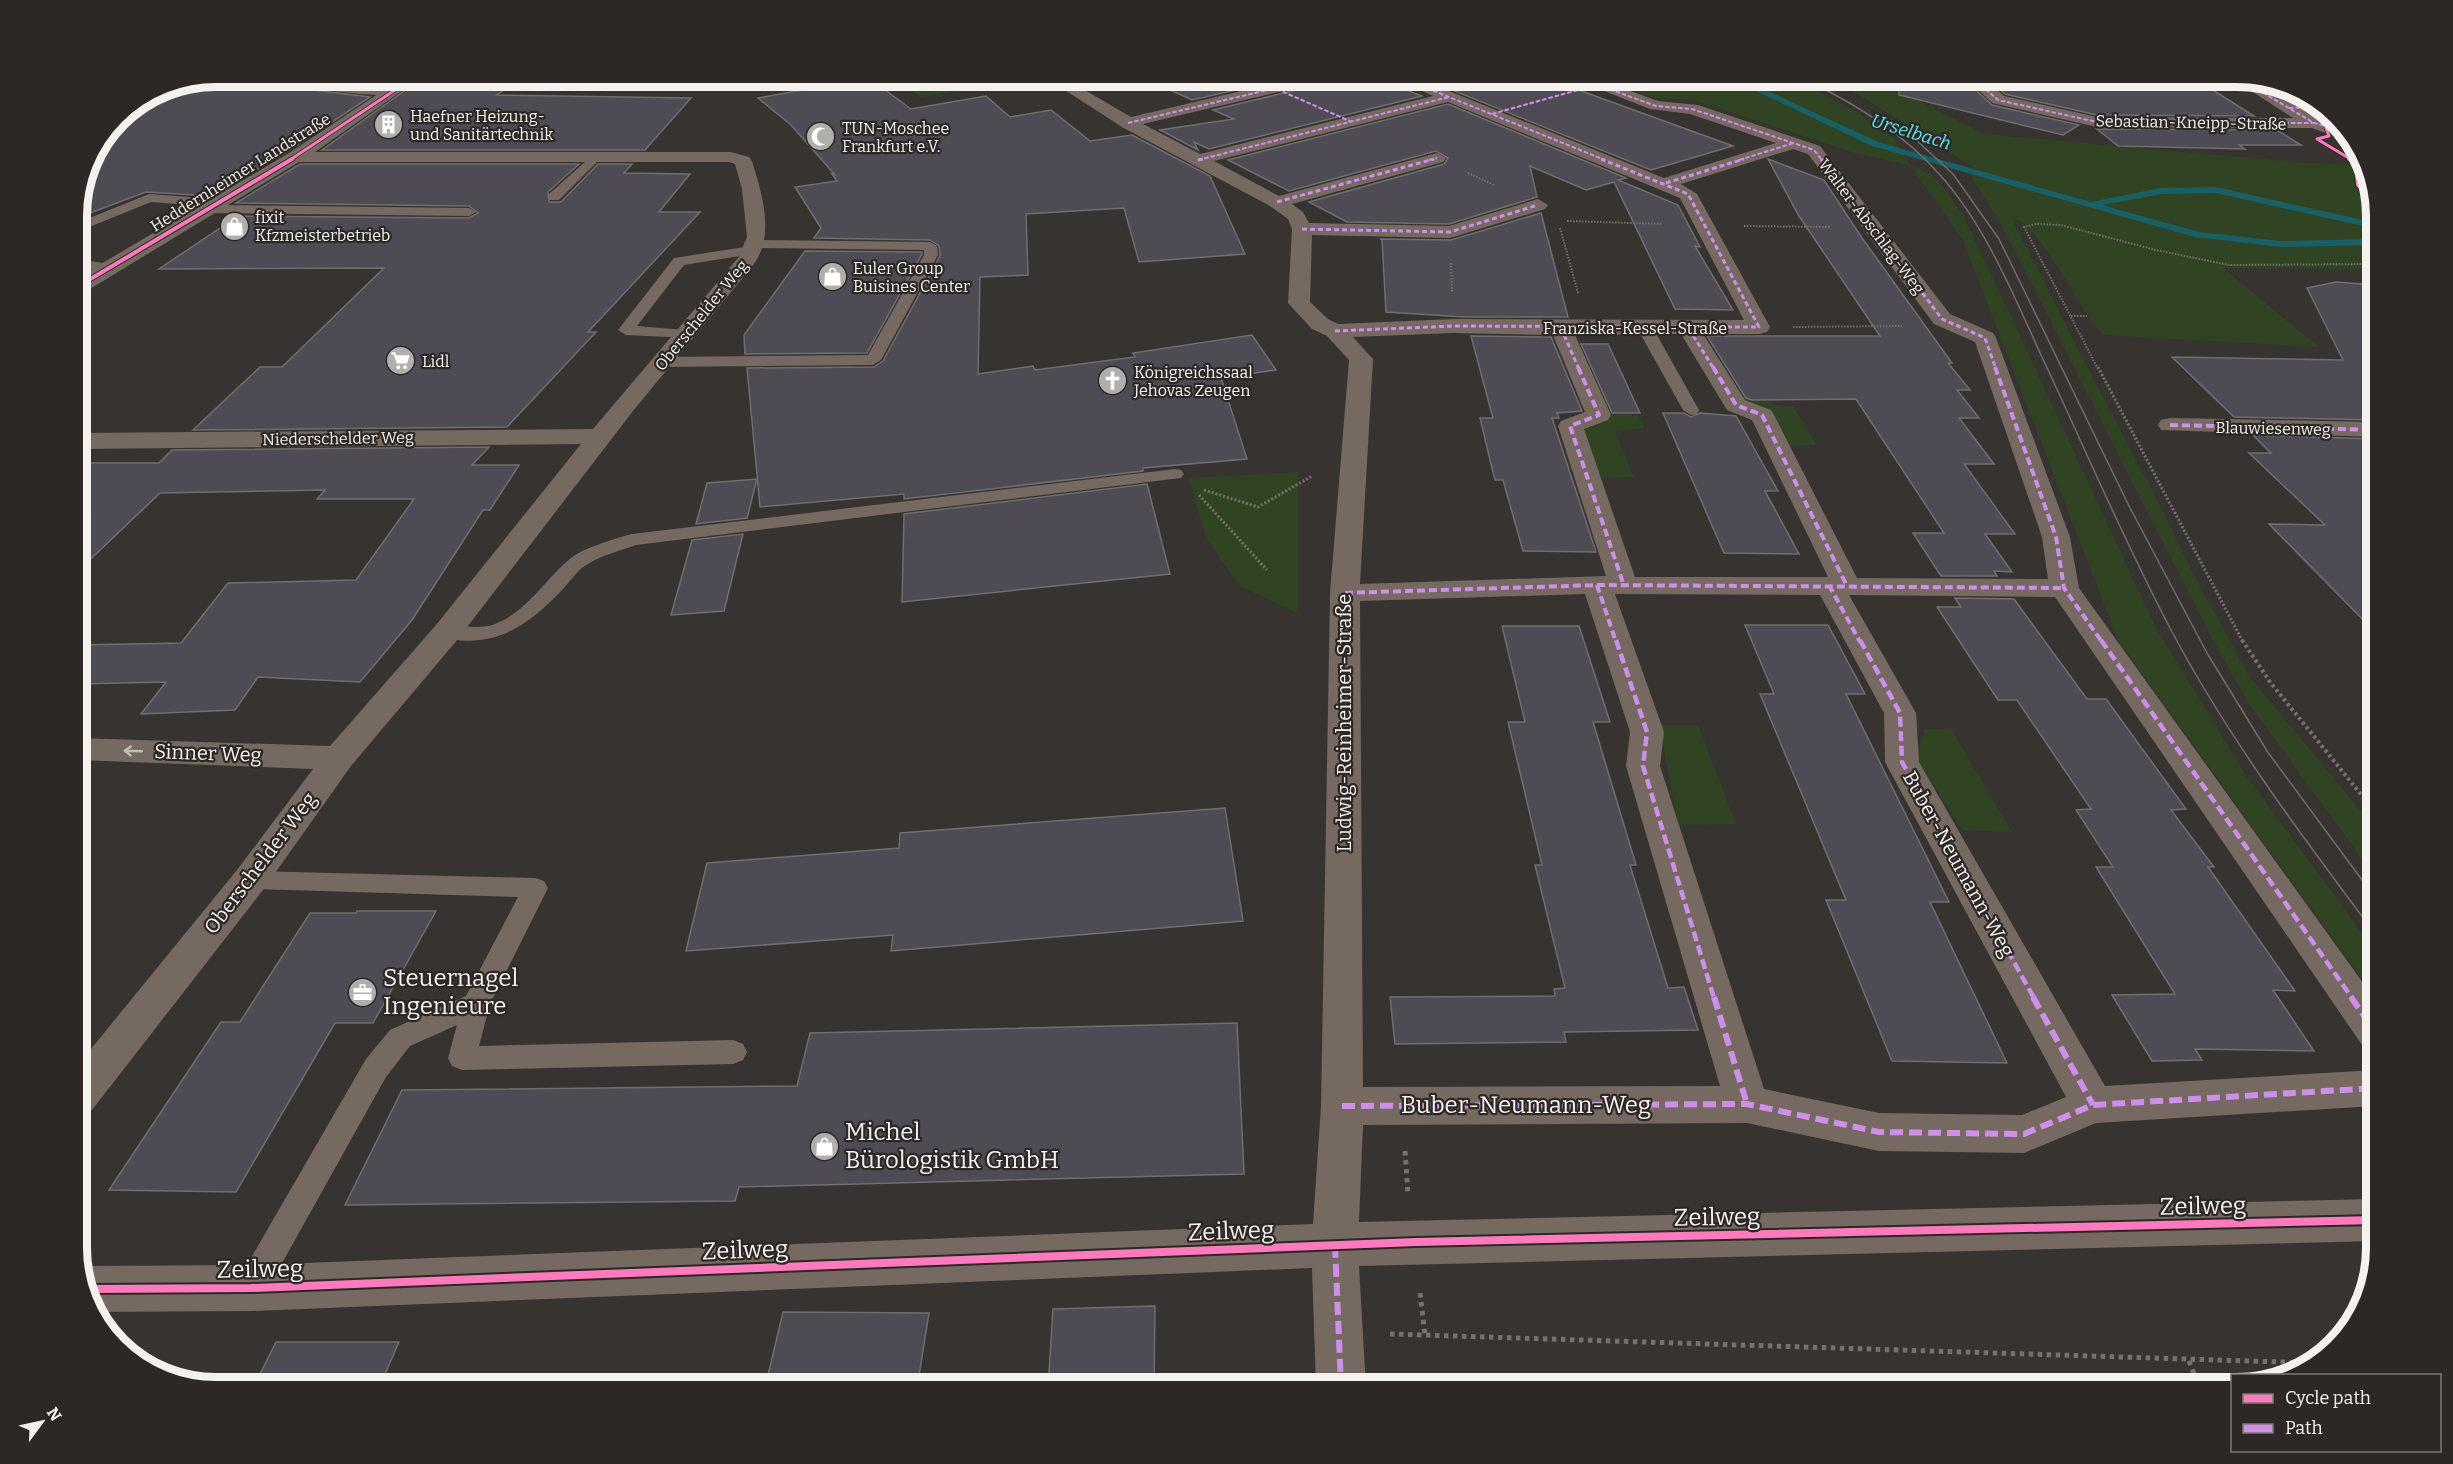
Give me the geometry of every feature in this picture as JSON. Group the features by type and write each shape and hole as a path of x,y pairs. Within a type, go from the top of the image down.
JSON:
{"street":[{"name":"Heddernheimer Landstraße","path":"87,281 295,157 400,87"},
{"path":"1068,87 1128,123 1278,202 1296,216 1302,229 1450,232 1538,205"},
{"path":"1128,123 1278,87"},
{"name":"Franziska-Kessel-Straße","path":"1335,331 1453,326 1689,329 1759,327 1688,194 1666,183 1424,87"},
{"name":"Walter-Abschlag-Weg","path":"1603,87 1656,106 1692,109 1814,150 1942,319 1956,326"},
{"name":"Sebastian-Kneipp-Straße","path":"1983,87 1998,100 2097,122 2316,115"},
{"path":"1274,88 1352,122"},
{"name":"Sebastian-Kneipp-Straße","path":"2256,88 2289,108 2316,115 2326,128 2332,129"},
{"path":"1198,160 1449,97"},
{"path":"1666,183 1794,143"},
{"name":"Oberschelder Weg","path":"87,1084 250,879 339,758 447,632 600,436 685,335 754,247 752,189 743,161 731,157 295,157"},
{"path":"1278,202 1437,158"},
{"name":"Ludwig-Reinheimer-Straße","path":"1302,229 1299,303 1320,324 1335,331 1361,359 1351,476 1345,592 1342,1106 1335,1245 1340,1377"},
{"path":"1956,326 1974,331 1985,338 2056,537 2064,588 2366,1019"},
{"path":"1561,328 1599,416 1570,426 1647,732 1643,766 1747,1104"},
{"name":"Buber-Neumann-Weg","path":"1689,329 1736,405 1762,415 1837,585 1900,713 1902,762 2093,1105"},
{"name":"Blauwiesenweg","path":"2170,425 2366,430"},
{"name":"Niederschelder Weg","path":"87,441 600,436"},
{"path":"1345,592 1610,585 2064,588"},
{"name":"Sinner Weg","path":"87,749 339,758"},
{"name":"Buber-Neumann-Weg","path":"1342,1106 1747,1104 1879,1132 2024,1134 2093,1105 2366,1089"},
{"name":"Zeilweg","path":"94,1289 251,1288 1335,1245 2366,1220"}],"lane":[{"path":"336,87 392,93"},
{"path":"355,90 358,87"},
{"path":"554,197 595,157"},
{"path":"87,224 149,198 213,206 469,213"},
{"path":"663,362 873,360 931,255 930,246 754,247 679,261 626,330 685,335"},
{"path":"87,265 110,268"},
{"path":"1645,328 1690,410"},
{"path":"447,632 489,633 504,628 531,611 580,560 632,540 1181,479"},
{"path":"250,879 535,888 476,1004 462,1058 733,1052"},
{"path":"251,1288 376,1068 400,1038 476,1004"}],"path":[{"path":"2071,316 2087,316"},
{"path":"1759,327 1956,326"},
{"path":"1181,479 1258,507 1310,476"},
{"path":"1181,479 1268,570"},
{"path":"1402,1105 1409,1206"},
{"path":"1420,1293 1425,1335"},
{"path":"1338,1332 2296,1363"},
{"path":"2189,1361 2195,1377"}],"green space":[{"path":"907,87 980,87 921,97"},
{"path":"1056,87 1077,87 1062,90"},
{"path":"1621,87 1808,87 1857,112 1894,138 1911,166 1851,152 1694,100 1655,98"},
{"path":"1847,87 1891,87 1985,134 2306,163 2355,165 2364,191 2366,208 2366,270 2223,268 2319,347 2103,335 2032,232 2020,220 2013,221 2194,575 2249,676 2366,817 2366,864 2249,704 2210,635 2002,226 1970,175 1985,175"},
{"path":"1911,166 1937,181 1965,220 2156,628 2245,774 2366,938 2366,985 2118,640 1963,241"},
{"path":"1738,389 1762,390 1773,406 1793,406 1817,445 1789,446 1746,404"},
{"path":"1613,414 1638,415 1645,428 1615,431 1634,477 1601,478 1577,427"},
{"path":"1298,472 1298,613 1240,586 1206,539 1189,478"},
{"path":"1660,725 1698,725 1736,824 1679,825"},
{"path":"1925,729 1951,729 2012,832 1962,830 1916,757"}],"building":[{"path":"208,87 295,87 370,97 288,151 211,196 146,192 87,214 91,183 100,159 119,131 149,106"},
{"path":"410,87 508,87 497,95 691,98 645,150 322,150"},
{"path":"819,87 881,87 911,109 986,96 1010,117 1051,110 1090,141 1132,135 1210,176 1245,254 1139,262 1124,208 1026,214 1028,275 980,277 978,374 1033,366 1035,370 1135,357 1133,353 1252,335 1276,370 1221,378 1247,459 1143,468 1143,471 904,499 904,494 760,507 747,368 874,367 883,361 940,256 939,246 930,240 814,238 821,228 795,187 837,181 832,174 835,175 791,125 758,98"},
{"path":"1164,87 1249,87 1192,100"},
{"path":"1309,87 1399,87 1422,96 1209,149 1194,142 1198,150 1160,130 1234,119 1213,110"},
{"path":"1463,87 1570,87 1733,146 1651,170 1452,90"},
{"path":"1900,87 1973,87 1992,105 2079,125 2063,135 1899,95"},
{"path":"1997,87 2208,87 2254,116 2097,115 2005,94"},
{"path":"1448,104 1626,178 1618,180 1678,205 1700,247 1695,246 1733,310 1675,309 1614,182 1586,190 1530,166 1537,197 1449,224 1347,222 1309,202 1444,164 1448,158 1436,151 1289,191 1228,160"},
{"path":"2097,129 2277,130 2301,145 2239,145 2245,149 2118,146"},
{"path":"1768,159 1824,180 1862,238 1952,363 1948,363 1970,390 1957,390 1979,418 1959,418 1994,464 1964,464 2015,534 1985,534 2012,572 1994,571 1997,576 1941,576 1913,533 1944,533 1856,399 1752,400 1746,398 1707,336 1880,336 1799,216"},
{"path":"300,164 579,164 548,192 549,202 561,202 598,164 632,164 624,173 690,174 659,212 700,212 588,332 596,332 507,427 193,430 260,367 282,367 384,268 159,269 238,216 469,218 478,213 469,206 236,203"},
{"path":"1541,213 1568,317 1465,317 1386,312 1382,240 1380,239 1451,240"},
{"path":"805,251 922,252 867,353 745,354 744,335"},
{"path":"2336,282 2366,284 2366,420 2234,417 2172,357 2343,360 2307,288"},
{"path":"1471,336 1551,337 1582,411 1557,413 1559,418 1552,418 1596,552 1523,551 1503,480 1495,480 1491,464 1480,418 1493,418"},
{"path":"1581,344 1608,344 1640,413 1612,413"},
{"path":"1663,413 1684,413 1691,417 1700,413 1736,416 1778,491 1765,491 1799,554 1724,553"},
{"path":"2253,435 2366,439 2366,623 2269,524 2325,525 2249,453 2271,453"},
{"path":"489,447 472,465 519,465 490,510 483,510 412,620 360,682 258,677 235,710 141,714 166,682 87,684 87,645 181,643 228,583 356,580 414,499 317,499 325,490 160,493 87,562 87,463 159,463 172,450"},
{"path":"757,479 747,518 696,524 707,483"},
{"path":"1147,484 1170,574 902,602 904,514"},
{"path":"743,534 724,611 671,615 692,540"},
{"path":"1955,598 2014,599 2087,699 2106,699 2186,809 2171,810 2214,867 2208,867 2295,991 2273,990 2314,1051 2195,1049 2202,1060 2152,1061 2112,995 2175,994 2096,867 2113,867 2076,810 2091,809 2017,700 1998,700 1937,607 1961,607"},
{"path":"1745,625 1828,625 1865,694 1846,694 1949,902 1930,902 2007,1063 1892,1061 1826,900 1846,900 1760,694 1774,694"},
{"path":"1502,626 1579,626 1610,722 1593,722 1636,865 1630,865 1668,988 1684,987 1698,1030 1564,1032 1566,1042 1395,1044 1390,997 1555,996 1554,989 1565,988 1535,865 1542,865 1508,722 1525,722"},
{"path":"1225,808 1243,921 891,951 893,935 686,951 707,863 899,848 900,833"},
{"path":"357,911 436,911 373,1023 335,1023 236,1192 109,1190 221,1022 240,1022 310,913 356,913"},
{"path":"1237,1023 1244,1174 739,1187 735,1201 345,1205 402,1090 797,1086 810,1033"},
{"path":"1155,1306 1154,1377 1049,1377 1053,1309"},
{"path":"783,1312 929,1313 919,1377 768,1377"},
{"path":"276,1342 399,1342 384,1377 258,1377"}],"waterway":[{"name":"Urselbach","path":"1752,87 1875,144 2198,235 2281,244 2366,242"},
{"name":"Urselbach","path":"2094,204 2161,191 2216,190 2366,224"}],"tram line":[{"path":"1820,87 1875,119 1910,145 1941,176 1972,217 2009,285 2136,561 2192,669 2267,786 2366,922"},
{"path":"1913,137 1953,174 1999,239 2130,508 2207,653 2267,751 2366,885"}],"marked path":[{"path":"1272,87 1352,122"},
{"path":"1128,123 1280,87"},
{"path":"1335,331 1453,326 1759,327 1688,194 1424,87"},
{"path":"1492,114 1589,87"},
{"path":"1603,87 1656,106 1692,109 1814,150 1942,319 1985,338 2056,537 2064,588 2366,1019"},
{"path":"1983,87 1998,100 2097,122 2314,123"},
{"path":"2256,88 2314,123 2332,129"},
{"path":"1198,160 1449,97"},
{"path":"2289,108 2307,107"},
{"path":"1666,183 1794,143"},
{"path":"1277,202 1437,158"},
{"path":"1302,229 1450,232 1538,205"},
{"path":"1561,328 1599,415 1570,426 1624,586"},
{"path":"1689,329 1736,405 1762,415 1846,584"},
{"path":"2170,425 2366,430"},
{"path":"1597,585 1647,732 1643,766 1747,1104"},
{"path":"1345,593 1597,585 2064,588"},
{"path":"1829,585 1900,713 1902,762 2093,1105"},
{"path":"1342,1106 1747,1104 1879,1132 2024,1134 2093,1105 2366,1089"},
{"path":"1335,1245 1341,1377"}],"cycle path":[{"path":"87,281 295,157 400,87"},
{"path":"2326,128 2329,136 2317,139 2354,162"},
{"path":"2356,168 2358,185 2363,188"},
{"path":"94,1289 251,1288 1416,1242 2366,1220"}],"place":[{"name":"Haefner Heizung- und Sanitärtechnik","path":"389,125"},
{"name":"TUN-Moschee Frankfurt e.V.","path":"821,137"},
{"name":"fixit Kfzmeisterbetrieb","path":"234,226"},
{"name":"Euler Group Buisines Center","path":"832,277"},
{"name":"Lidl","path":"401,361"},
{"name":"Königreichssaal Jehovas Zeugen","path":"1113,381"},
{"name":"Steuernagel Ingenieure","path":"362,992"},
{"name":"Michel Bürologistik GmbH","path":"824,1146"}]}
